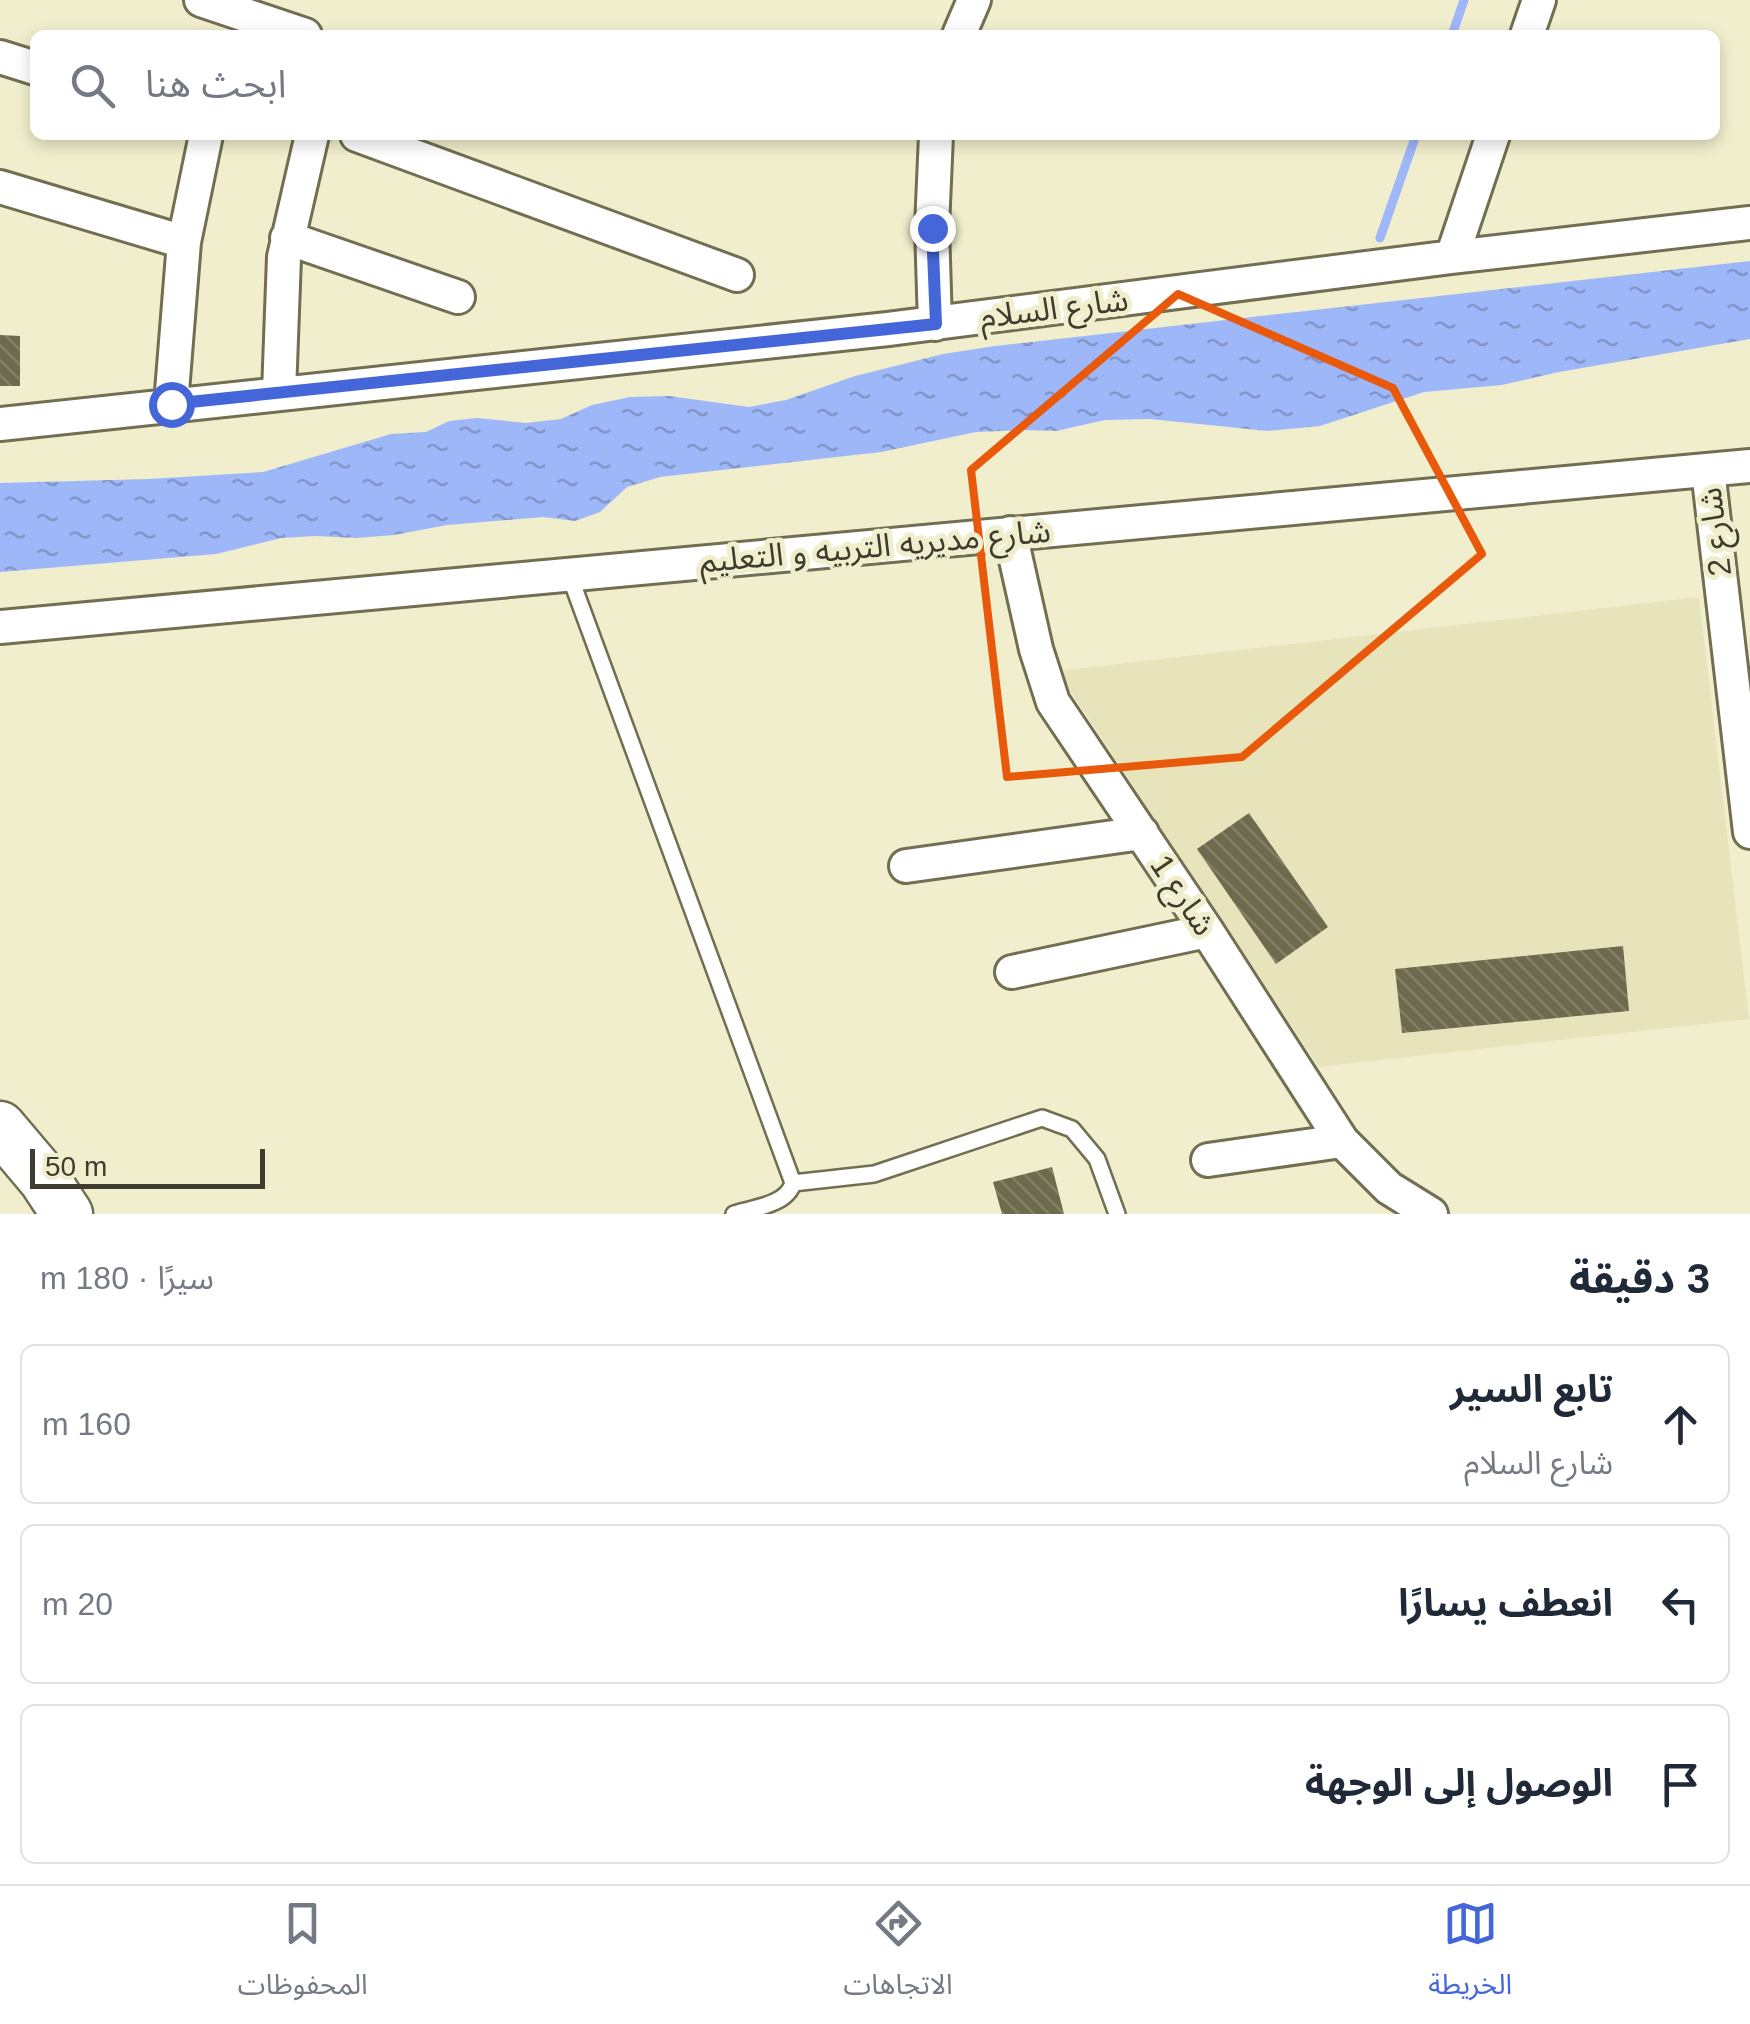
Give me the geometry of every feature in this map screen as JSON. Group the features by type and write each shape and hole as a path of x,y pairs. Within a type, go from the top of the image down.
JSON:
{"main road":[{"path":"0,1127 44,1179 67,1214"}],"street":[{"path":"961,30 974,0"},
{"path":"1529,30 1539,0"},
{"path":"220,15 284,30"},
{"path":"0,57 30,66"},
{"path":"171,404 184,242 205,140"},
{"path":"279,392 281,284 287,238 311,140"},
{"path":"370,140 737,276"},
{"path":"936,140 932,228 936,324"},
{"path":"1452,257 1491,140"},
{"path":"0,187 184,242"},
{"name":"شارع السلام","path":"0,424 936,324 1750,223"},
{"path":"287,238 458,297"},
{"name":"شارع مديريه التربيه و التعليم","path":"0,627 1750,466"},
{"name":"شارع 2","path":"1708,470 1744,724 1750,832"},
{"name":"شارع 1","path":"1010,533 1036,649 1053,702 1208,931 1342,1141 1389,1188 1430,1214"},
{"path":"906,866 1142,834"},
{"path":"1012,972 1208,931"},
{"path":"1208,1160 1342,1141"}],"lane":[{"path":"569,574 793,1184 783,1199 734,1214"},
{"path":"793,1184 874,1174 1042,1118 1072,1129 1097,1159 1117,1214"}],"highlighted area":[{"path":"1178,294 1393,388 1482,554 1242,757 1007,777 971,470"}],"shaded area":[{"path":"1699,597 1749,1019 1319,1067 1057,671"}],"water":[{"path":"1750,261 1750,339 1502,385 1424,392 1320,426 1268,431 1150,419 1105,420 1056,431 976,432 881,452 660,477 627,487 600,512 575,521 543,517 447,525 394,535 281,538 216,554 0,572 0,483 263,472 391,434 426,432 449,421 477,418 526,423 561,419 592,405 630,397 669,396 749,407 943,354 995,346"}],"building":[{"path":"0,335 20,336 20,386 0,386"},
{"path":"1249,813 1328,927 1276,964 1197,849"},
{"path":"1623,946 1629,1011 1402,1033 1395,969"},
{"path":"1052,1167 1064,1214 1002,1214 993,1182"}],"waterway":[{"path":"1454,30 1464,0"},
{"path":"1380,238 1414,140"}],"route":[{"path":"171,404 936,324 932,228"}]}
